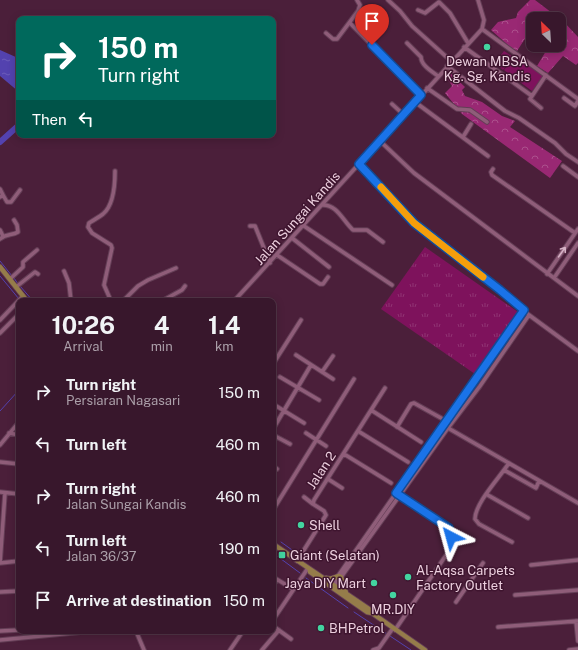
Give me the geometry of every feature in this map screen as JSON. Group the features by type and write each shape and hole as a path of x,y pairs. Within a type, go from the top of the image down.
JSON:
{"main road":[{"path":"0,267 18,286 20,298"},
{"path":"276,546 324,578 367,612 372,613"},
{"path":"309,569 310,572 347,594 425,650"},
{"path":"324,578 330,579 340,577 347,594"}],"street":[{"path":"326,33 335,40 350,23 360,7 357,0"},
{"path":"388,0 400,11 412,26 451,61"},
{"path":"478,0 484,20 482,28 578,100 575,106 564,98"},
{"path":"418,10 425,13 439,2 450,13 468,43"},
{"path":"350,23 421,95"},
{"name":"Jalan Sungai Kandis","path":"237,298 304,226 482,28"},
{"path":"407,43 422,57 421,61 423,64 438,76"},
{"path":"464,47 532,96"},
{"path":"447,66 505,112 519,118 578,162"},
{"path":"542,108 530,99 546,75"},
{"path":"427,88 457,109 470,110 487,122"},
{"path":"415,102 488,156"},
{"path":"392,104 404,115"},
{"path":"462,137 471,124"},
{"path":"380,141 414,173 578,296"},
{"path":"359,164 414,223 578,351"},
{"path":"563,166 578,177"},
{"path":"493,169 491,172 492,175 575,233"},
{"path":"110,298 104,285 112,248 111,245 92,234 88,227 89,223 104,214 111,205 115,184 115,172"},
{"path":"0,189 1,196 9,203 20,190"},
{"path":"322,205 328,205 339,213 353,230 367,230 383,242"},
{"path":"0,230 2,238 18,232 17,224 14,220"},
{"path":"250,226 255,226 270,263"},
{"path":"304,226 392,285"},
{"path":"547,274 578,229"},
{"path":"292,238 329,267"},
{"path":"554,278 578,243"},
{"path":"12,278 23,267 23,262 25,259 37,250"},
{"path":"277,255 320,284 323,284 328,276"},
{"path":"554,264 554,272 560,269"},
{"path":"127,298 138,286 176,268"},
{"path":"64,271 69,283 71,298"},
{"path":"18,286 35,272 38,274"},
{"path":"167,298 182,290 184,286"},
{"path":"0,320 16,303"},
{"path":"333,586 524,310"},
{"path":"398,494 480,386 529,314"},
{"path":"518,318 523,316 525,318 524,322"},
{"path":"0,333 16,317"},
{"path":"276,359 301,320"},
{"path":"296,355 333,379"},
{"path":"322,372 333,356"},
{"path":"276,424 311,365"},
{"path":"280,377 319,400"},
{"path":"276,505 354,379"},
{"name":"Jalan 2","path":"297,561 326,515 324,511 313,504 314,500 385,388"},
{"path":"397,427 411,404 414,403 442,418"},
{"path":"276,406 304,423"},
{"path":"371,410 421,442"},
{"path":"0,445 16,425"},
{"path":"448,428 578,503"},
{"path":"358,431 408,462"},
{"path":"9,433 16,434"},
{"path":"306,433 326,446"},
{"path":"276,437 290,444"},
{"path":"344,454 391,483"},
{"path":"0,462 16,464"},
{"path":"509,463 486,494 475,514 475,519 479,524 512,542"},
{"path":"504,470 536,488 540,481"},
{"path":"328,478 342,488"},
{"path":"0,492 16,494"},
{"path":"5,493 0,563 16,561"},
{"path":"372,650 378,648 394,629 453,545 449,528 398,494"},
{"path":"486,494 528,518"},
{"path":"304,497 313,504"},
{"path":"531,565 578,560"},
{"path":"456,602 483,563"},
{"path":"276,616 309,569"},
{"path":"277,580 293,590"},
{"path":"515,595 578,590"},
{"path":"0,592 16,591"},
{"path":"498,627 577,621 578,641"},
{"path":"276,628 292,639"},
{"path":"0,632 16,630"},
{"path":"276,634 279,630"},
{"path":"0,640 62,634"},
{"path":"137,634 144,650"},
{"path":"230,650 241,634"},
{"path":"262,650 276,634"},
{"path":"569,650 578,649"}],"green space":[{"path":"530,0 535,0 551,12 526,12 526,37 517,51 491,30 498,22 516,18 518,12"},
{"path":"566,24 578,37 578,63 576,65 563,56 548,73 537,66 545,52 566,52"},
{"path":"504,51 513,57 503,70 495,63"},
{"path":"515,56 543,76 532,91 504,70"},
{"path":"448,71 465,87 462,90 465,96 482,102 502,116 515,121 510,127 562,161 550,178 462,114 445,93 452,86 446,76"},
{"path":"425,247 518,312 475,374 381,309"}],"water":[{"path":"0,50 16,57 16,89 0,76"}],"waterway":[{"path":"0,142 16,128"},
{"path":"0,261 12,276"},
{"path":"0,276 18,298"},
{"path":"14,278 18,284"},
{"path":"20,286 30,298"},
{"path":"0,411 16,393"},
{"path":"281,542 299,555"},
{"path":"276,555 300,573"},
{"path":"306,578 348,608"},
{"path":"354,612 387,634"},
{"path":"390,636 411,650"}],"slow traffic":[{"path":"381,187 414,223 483,277"}],"place":[{"name":"Dewan MBSA Kg. Sg. Kandis","path":"487,47"},
{"name":"Shell","path":"301,525"},
{"name":"Giant (Selatan)","path":"282,555"},
{"name":"Al-Aqsa Carpets Factory Outlet","path":"408,577"},
{"name":"Jaya DIY Mart","path":"374,583"},
{"name":"MR.DIY","path":"393,595"},
{"name":"BHPetrol","path":"321,628"}],"route":[{"path":"372,45 421,95 359,164 414,223 524,310 396,493 449,528 451,537"}]}
